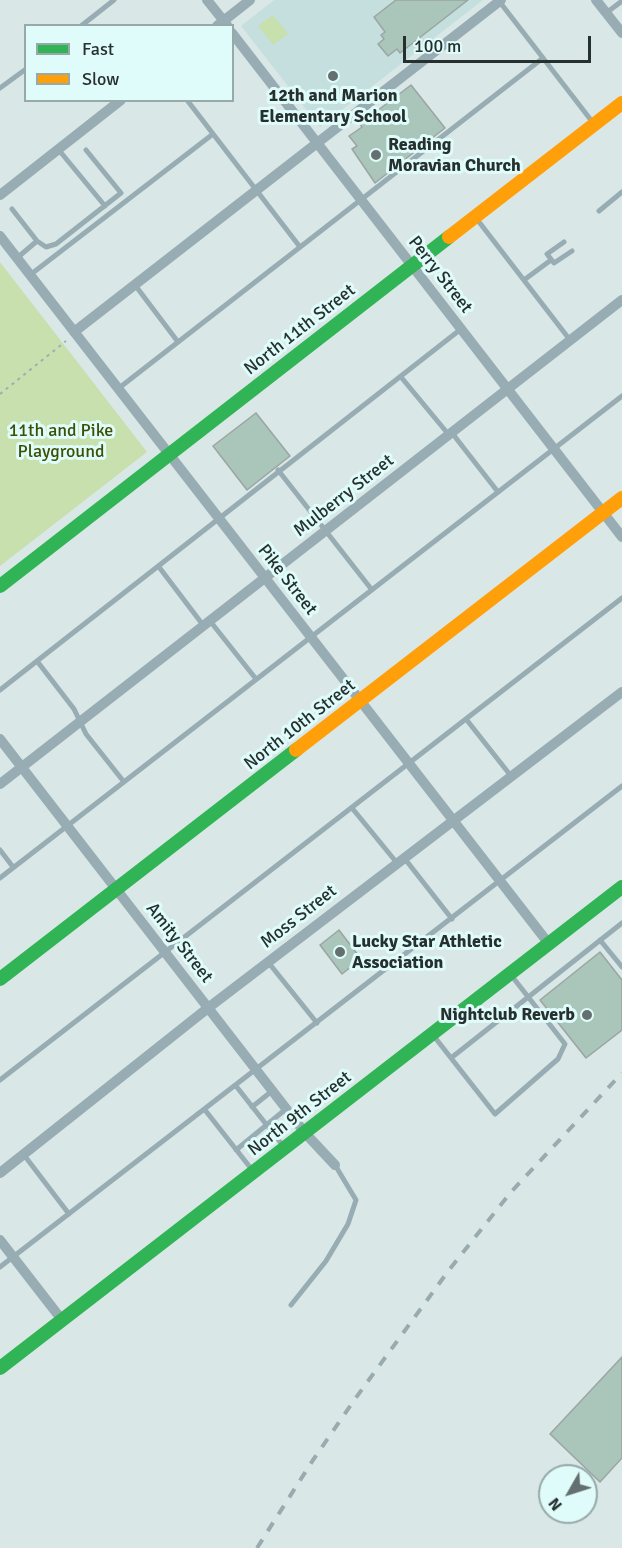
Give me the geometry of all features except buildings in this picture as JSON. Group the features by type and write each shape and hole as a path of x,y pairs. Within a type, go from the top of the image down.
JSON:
{"street":[{"path":"207,0 223,24 250,0"},
{"path":"596,0 622,33"},
{"path":"74,332 500,1"},
{"name":"Perry Street","path":"234,36 622,537"},
{"path":"0,195 118,102"},
{"name":"North 11th Street","path":"0,586 622,103"},
{"name":"Pike Street","path":"0,236 549,944"},
{"name":"Mulberry Street","path":"0,784 622,300"},
{"name":"North 10th Street","path":"0,979 622,498"},
{"name":"Moss Street","path":"0,1173 208,1008 622,692"},
{"name":"Amity Street","path":"0,739 305,1133 335,1166"},
{"name":"North 9th Street","path":"2,1361 62,1320 622,887"},
{"path":"0,1240 62,1320"}],"lane":[{"path":"83,24 111,1"},
{"path":"500,1 594,124"},
{"path":"606,13 622,1"},
{"path":"118,389 543,58"},
{"path":"0,88 24,70"},
{"path":"189,102 300,247"},
{"path":"30,275 213,134"},
{"path":"58,149 105,206"},
{"path":"12,209 37,241 46,247 56,244 105,206 120,193 86,150"},
{"path":"598,211 622,192"},
{"path":"475,217 570,340"},
{"path":"16,258 37,241"},
{"path":"564,242 547,254 554,264 572,251"},
{"path":"524,280 551,260"},
{"path":"135,285 178,342"},
{"path":"0,690 461,328"},
{"path":"401,377 498,492"},
{"path":"0,878 622,396"},
{"path":"278,470 372,590"},
{"path":"159,567 256,680"},
{"path":"0,1080 622,598"},
{"path":"37,661 74,709 86,734 124,782"},
{"path":"466,719 510,776"},
{"path":"0,1267 622,786"},
{"path":"352,808 452,919"},
{"path":"0,850 13,867"},
{"path":"451,1058 622,923"},
{"path":"600,940 622,967"},
{"path":"268,962 317,1023"},
{"path":"432,1034 495,1114 558,1059 565,1044 510,974"},
{"path":"236,1086 285,1148"},
{"path":"252,1107 273,1090"},
{"path":"236,1149 287,1109"},
{"path":"205,1110 254,1172"},
{"path":"24,1155 69,1214"},
{"path":"291,1305 326,1261 348,1224 356,1200 335,1166"}],"path":[{"path":"0,394 62,346 74,332"}],"shaded area":[{"name":"12th and Marion Elementary School","path":"274,0 483,0 320,127 241,26"}],"green space":[{"path":"273,15 288,34 273,45 258,26"},
{"name":"11th and Pike Playground","path":"0,262 147,452 0,566"}],"railway":[{"path":"257,1548 355,1399 449,1270 511,1192 622,1073"}],"traffic: fast":[{"path":"0,586 449,237"},
{"path":"0,979 296,750"},
{"path":"0,1368 622,887"}],"traffic: slow":[{"path":"449,237 622,103"},
{"path":"296,750 622,498"}],"place":[{"name":"12th and Marion Elementary School","path":"333,76"},
{"name":"Reading Moravian Church","path":"376,155"},
{"name":"Lucky Star Athletic Association","path":"340,952"},
{"name":"Nightclub Reverb","path":"587,1015"}]}
